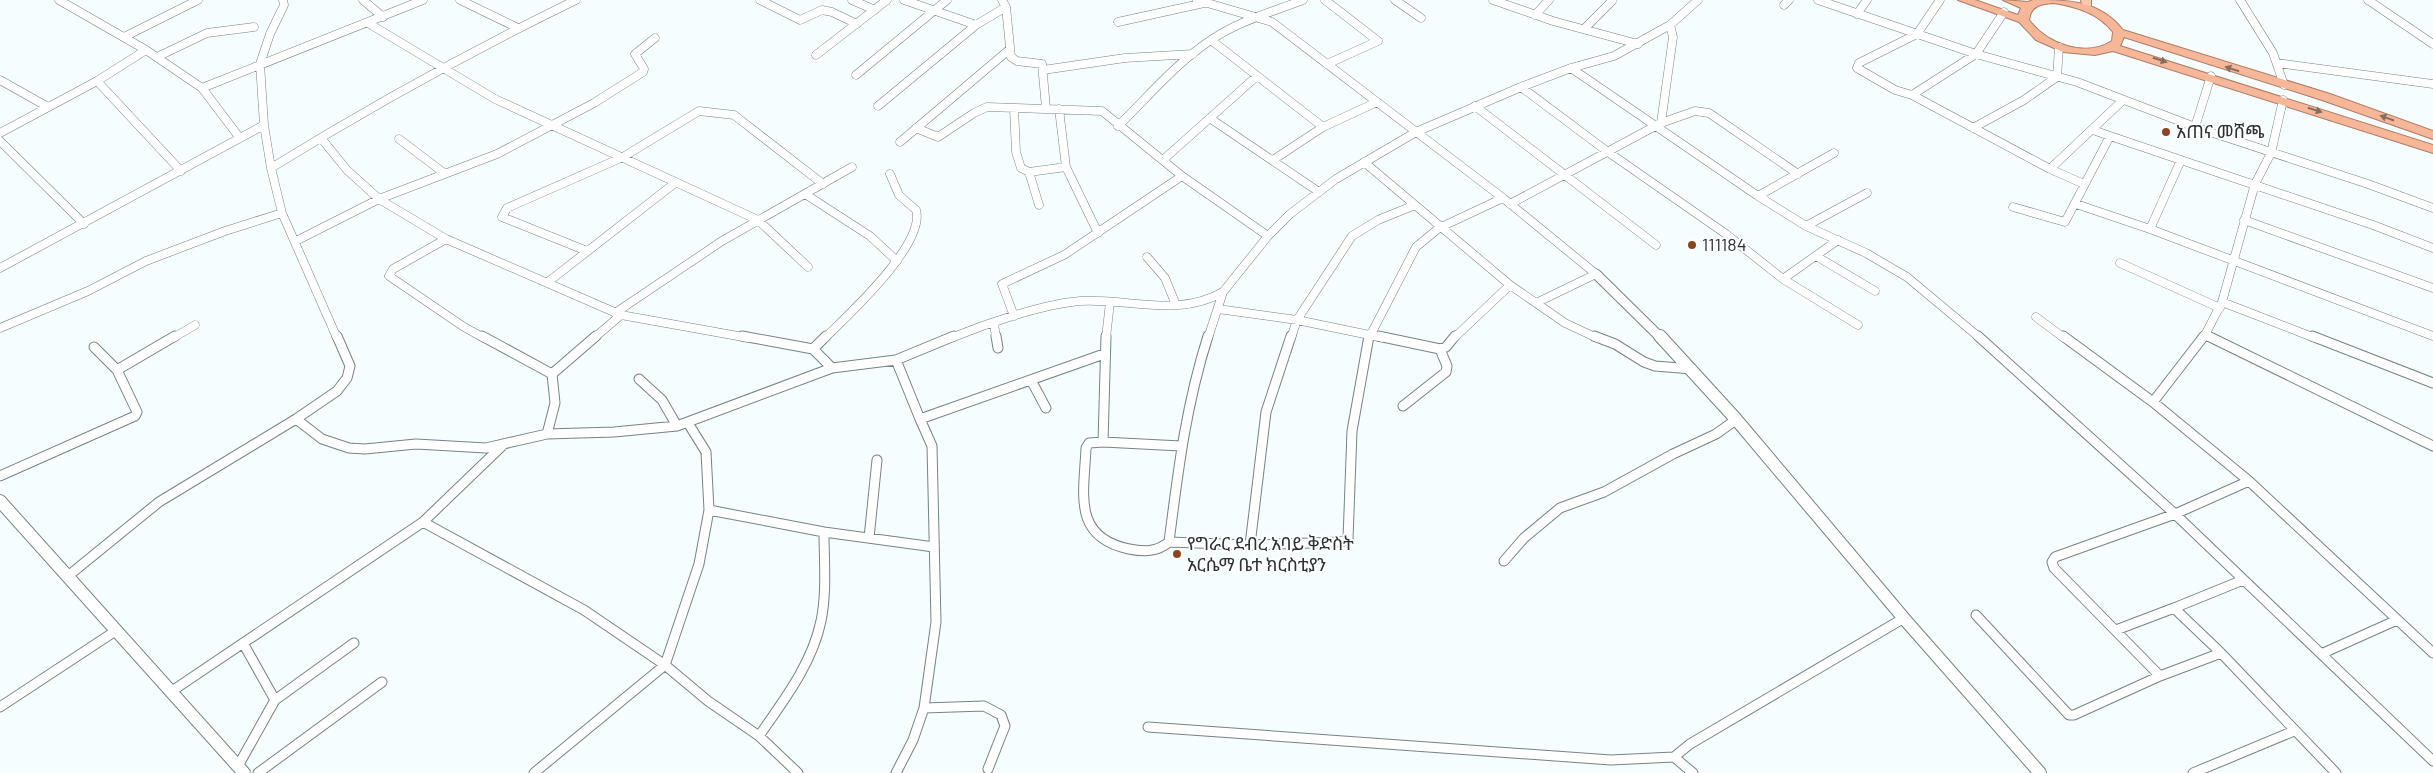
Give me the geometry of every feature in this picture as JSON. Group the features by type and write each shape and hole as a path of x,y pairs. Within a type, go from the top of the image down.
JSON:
{"highway":[{"path":"1964,0 2023,20 2035,35 2059,47 2090,52 2113,46 2433,149"},
{"path":"2009,0 2028,6"},
{"path":"2023,20 2023,12 2028,6 2039,1 2054,0 2087,3 2108,18 2119,32 2120,37 2113,46"},
{"path":"2119,32 2326,98 2433,135"}],"street":[{"path":"59,0 146,50 202,88 239,138"},
{"path":"124,37 198,0"},
{"path":"68,576 159,502 296,419 337,391 347,378 350,366 282,213 271,168 264,125 260,64 270,34 284,4 282,0"},
{"path":"362,0 383,17"},
{"path":"202,88 423,0"},
{"path":"271,168 441,68 576,0"},
{"path":"760,0 800,20 825,11 857,24"},
{"path":"852,0 875,10"},
{"path":"816,55 888,0"},
{"path":"904,0 976,25"},
{"path":"856,75 947,0"},
{"path":"1118,126 1193,54 1211,40 1256,16 1303,0"},
{"path":"1326,0 1378,41 1327,64"},
{"path":"1395,0 1421,18"},
{"path":"1493,0 1535,15 1638,44"},
{"path":"1535,15 1549,0"},
{"path":"296,419 322,439 349,448 400,444 469,448 503,446 547,434 614,432 677,426 832,368 896,360 994,323 1058,303 1083,301 1176,306 1209,300 1223,292 1268,236 1290,214 1364,162 1416,132 1475,106 1571,68 1614,56 1670,25 1698,0"},
{"path":"1818,0 1976,54 2057,77 2195,127 2433,208"},
{"path":"1857,14 1867,0"},
{"path":"1940,0 1917,34 1856,66 1857,68 1895,90 1912,95 2050,169 2084,184"},
{"path":"2240,0 2277,63 2283,75 2284,85"},
{"path":"2372,2 2381,0"},
{"path":"465,1 518,28"},
{"path":"1584,29 1612,1"},
{"path":"1118,22 1201,2 1230,12 1256,16 1272,22 1507,201 1596,274 1647,321 1692,369 1737,419 1904,618 2040,773"},
{"path":"2372,2 2433,44"},
{"path":"878,106 1004,3"},
{"path":"1004,3 1011,57 1017,61 1040,62 1043,70 1046,108"},
{"path":"1912,95 1976,54 2004,12"},
{"path":"368,23 496,99 554,124 675,183 758,220 808,267"},
{"path":"1658,124 1673,37 1670,25"},
{"path":"156,57 207,33 254,27"},
{"path":"296,241 379,199 497,154 639,76 644,69 635,54 654,38"},
{"path":"1211,40 1323,127"},
{"path":"2057,77 2059,47"},
{"path":"900,142 1010,49"},
{"path":"0,133 97,80 146,50"},
{"path":"1043,70 1125,58 1193,54"},
{"path":"2277,63 2433,84"},
{"path":"1571,68 1658,124 1758,196 1806,226 1866,253 1907,277 1949,310 2175,514 2433,761"},
{"path":"1164,159 1257,76"},
{"path":"2195,127 2211,76"},
{"path":"1973,128 2024,100 2057,77"},
{"path":"0,80 48,107"},
{"path":"97,80 181,171"},
{"path":"1521,87 1608,152 1726,234 1783,279 1858,325"},
{"path":"2153,402 2205,335 2221,305 2255,184 2271,153 2283,100"},
{"path":"2050,169 2122,101"},
{"path":"1272,160 1323,127 1377,102"},
{"path":"1475,106 1563,176 1656,246"},
{"path":"916,128 938,137 945,134 976,110 987,107 1098,110 1164,159 1182,176 1268,236"},
{"path":"1014,108 1016,152 1021,168 1029,172 1066,167"},
{"path":"1060,109 1066,167 1085,210 1098,233"},
{"path":"1169,542 1250,545 1341,542 1348,538 1352,431 1369,335 1416,247 1439,228 1563,176 1658,124 1695,111 1709,113 1798,174"},
{"path":"587,251 502,217 502,214 507,208 623,157 695,113 719,112 734,115 823,184"},
{"path":"1211,119 1319,192"},
{"path":"0,268 264,125"},
{"path":"2093,130 2255,184 2433,248"},
{"path":"2013,207 2063,222 2066,220 2110,136"},
{"path":"321,138 347,170 379,199 446,239 618,314 813,349 832,368"},
{"path":"399,139 444,173"},
{"path":"0,141 84,224"},
{"path":"1758,196 1834,153"},
{"path":"2150,229 2181,160"},
{"path":"1364,162 1439,228 1510,285 1571,326 1620,347 1644,362 1655,366 1692,369"},
{"path":"552,374 618,314 659,281 758,220 852,167"},
{"path":"1029,172 1039,205"},
{"path":"813,349 897,261 911,238 917,223 917,213 913,206 899,196 890,174"},
{"path":"1014,316 1002,284 1064,255 1182,176"},
{"path":"548,282 675,183"},
{"path":"1806,226 1867,192"},
{"path":"804,194 870,236 897,261"},
{"path":"2076,204 2150,229 2433,336"},
{"path":"1250,545 1266,412 1297,320 1352,236 1378,220 1415,205"},
{"path":"0,328 88,291 146,261 225,230 282,213"},
{"path":"2244,220 2433,288"},
{"path":"446,239 393,269 389,276 464,327 552,374"},
{"path":"1783,279 1838,240"},
{"path":"1816,256 1875,291"},
{"path":"1147,257 1165,278 1176,306"},
{"path":"2120,263 2221,305 2433,383"},
{"path":"1536,303 1596,274"},
{"path":"1218,309 1297,320 1440,350 1446,347 1462,329 1510,285"},
{"path":"1181,446 1103,442 1086,445 1084,509 1091,530 1118,548 1152,552 1162,549 1169,542 1181,446 1194,380 1223,292"},
{"path":"1103,442 1104,354 1110,302"},
{"path":"2036,317 2153,402 2249,481 2433,653"},
{"path":"994,323 998,348"},
{"path":"117,370 195,325"},
{"path":"2205,335 2433,446"},
{"path":"0,476 135,416 137,412 117,370 94,347"},
{"path":"1403,406 1446,372 1447,366 1440,350"},
{"path":"920,419 1104,354"},
{"path":"896,360 932,446 936,622 924,708 913,740 896,773"},
{"path":"547,434 555,403 552,374"},
{"path":"640,379 658,394 671,411 677,426"},
{"path":"1031,380 1046,408"},
{"path":"1504,561 1524,538 1560,508 1604,492 1673,454 1716,434 1737,419"},
{"path":"534,773 665,665 699,564 709,510 706,452 688,423"},
{"path":"172,691 423,522 503,446"},
{"path":"869,538 877,460"},
{"path":"2160,676 2054,568 2052,562 2055,557 2175,514 2249,481"},
{"path":"0,501 241,770 275,700 354,643"},
{"path":"709,510 824,532 934,547"},
{"path":"423,522 584,610 665,665 708,700 759,736 798,773"},
{"path":"759,736 799,677 818,632 825,588 824,532"},
{"path":"2116,630 2243,580"},
{"path":"2174,608 2336,773"},
{"path":"1976,615 2069,716 2160,676 2221,654"},
{"path":"1148,727 1612,760 1674,757 1690,744 1904,618"},
{"path":"2321,654 2397,620"},
{"path":"0,707 117,630"},
{"path":"244,643 275,700"},
{"path":"258,773 382,682"},
{"path":"924,708 984,706 1001,715 1005,726 988,769"},
{"path":"2193,773 2294,731"},
{"path":"1674,757 1693,773"}],"place":[{"name":"አጠና መሸጫ","path":"2166,132"},
{"name":"111184","path":"1692,245"},
{"name":"የግራር ደብረ አባይ ቅድስት አርሴማ ቤተ ክርስቲያን","path":"1177,554"}]}
